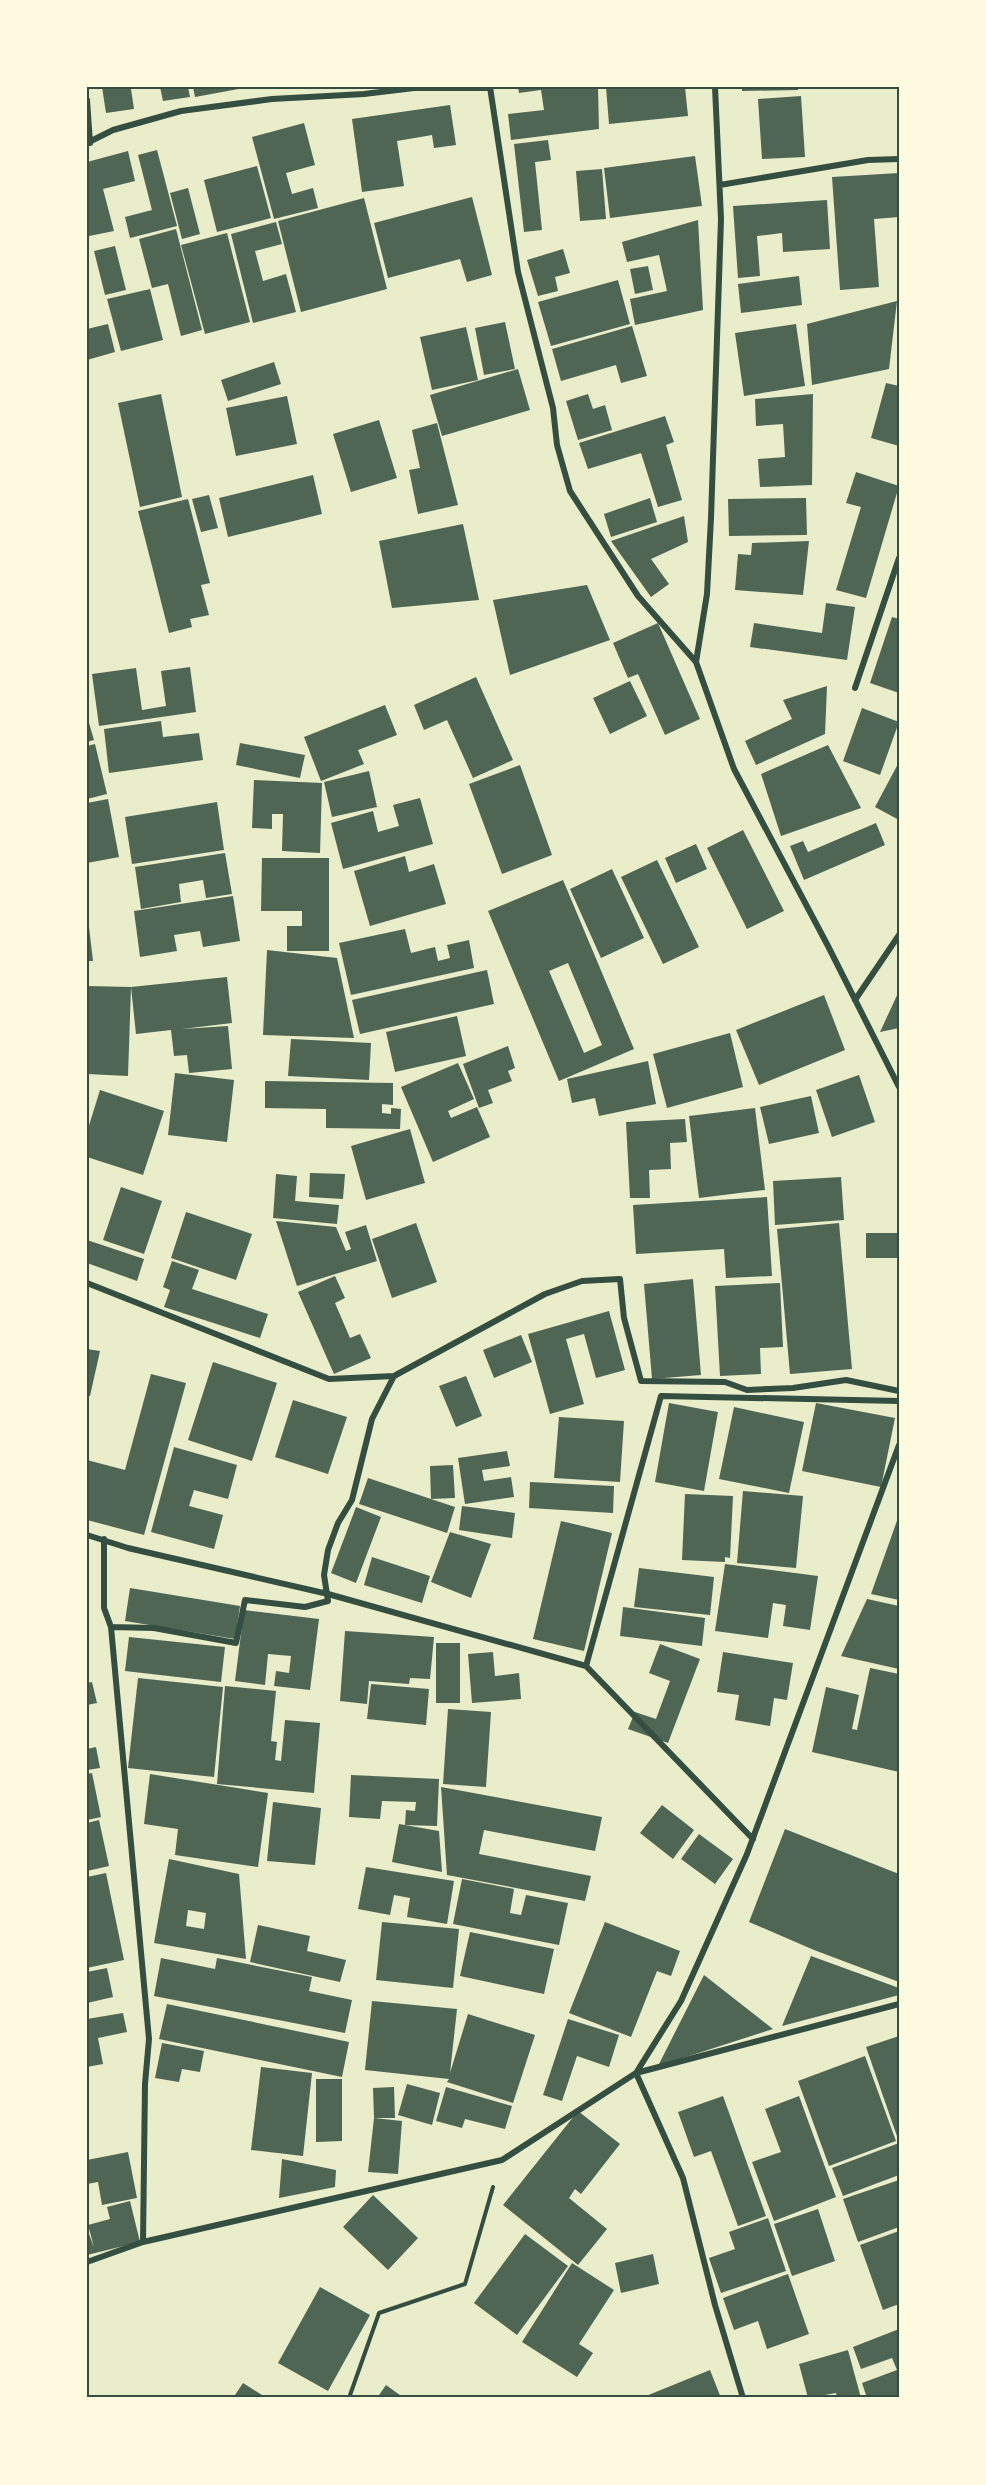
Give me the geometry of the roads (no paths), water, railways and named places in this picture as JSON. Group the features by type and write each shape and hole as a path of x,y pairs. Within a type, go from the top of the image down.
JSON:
{"street":[{"path":"87,100 88,143 113,130 181,111 272,99 364,94 414,88 490,87 518,272 552,408 557,445 570,491 638,596 696,662 734,769 899,1087"},
{"path":"696,662 707,594 711,518 720,185 715,87"},
{"path":"720,185 868,160 899,159"},
{"path":"855,688 899,558"},
{"path":"855,1000 899,935"},
{"path":"87,1283 329,1379 394,1376 545,1294 582,1281 620,1279 624,1318 642,1381 725,1382 747,1390 793,1388 846,1380 899,1391"},
{"path":"111,1627 154,1628 236,1643 245,1600 305,1607 328,1601 324,1575 328,1550 338,1523 352,1500 372,1419 394,1376"},
{"path":"586,1666 661,1396 899,1401"},
{"path":"636,2073 681,2001 753,1839 899,1445"},
{"path":"87,1535 128,1548 328,1594 586,1666 753,1839"},
{"path":"104,1539 104,1608 111,1627 149,2039 145,2084 143,2242"},
{"path":"87,2262 143,2242 502,2160 636,2073 899,2004"},
{"path":"636,2073 683,2178 715,2305 743,2398"}]}
